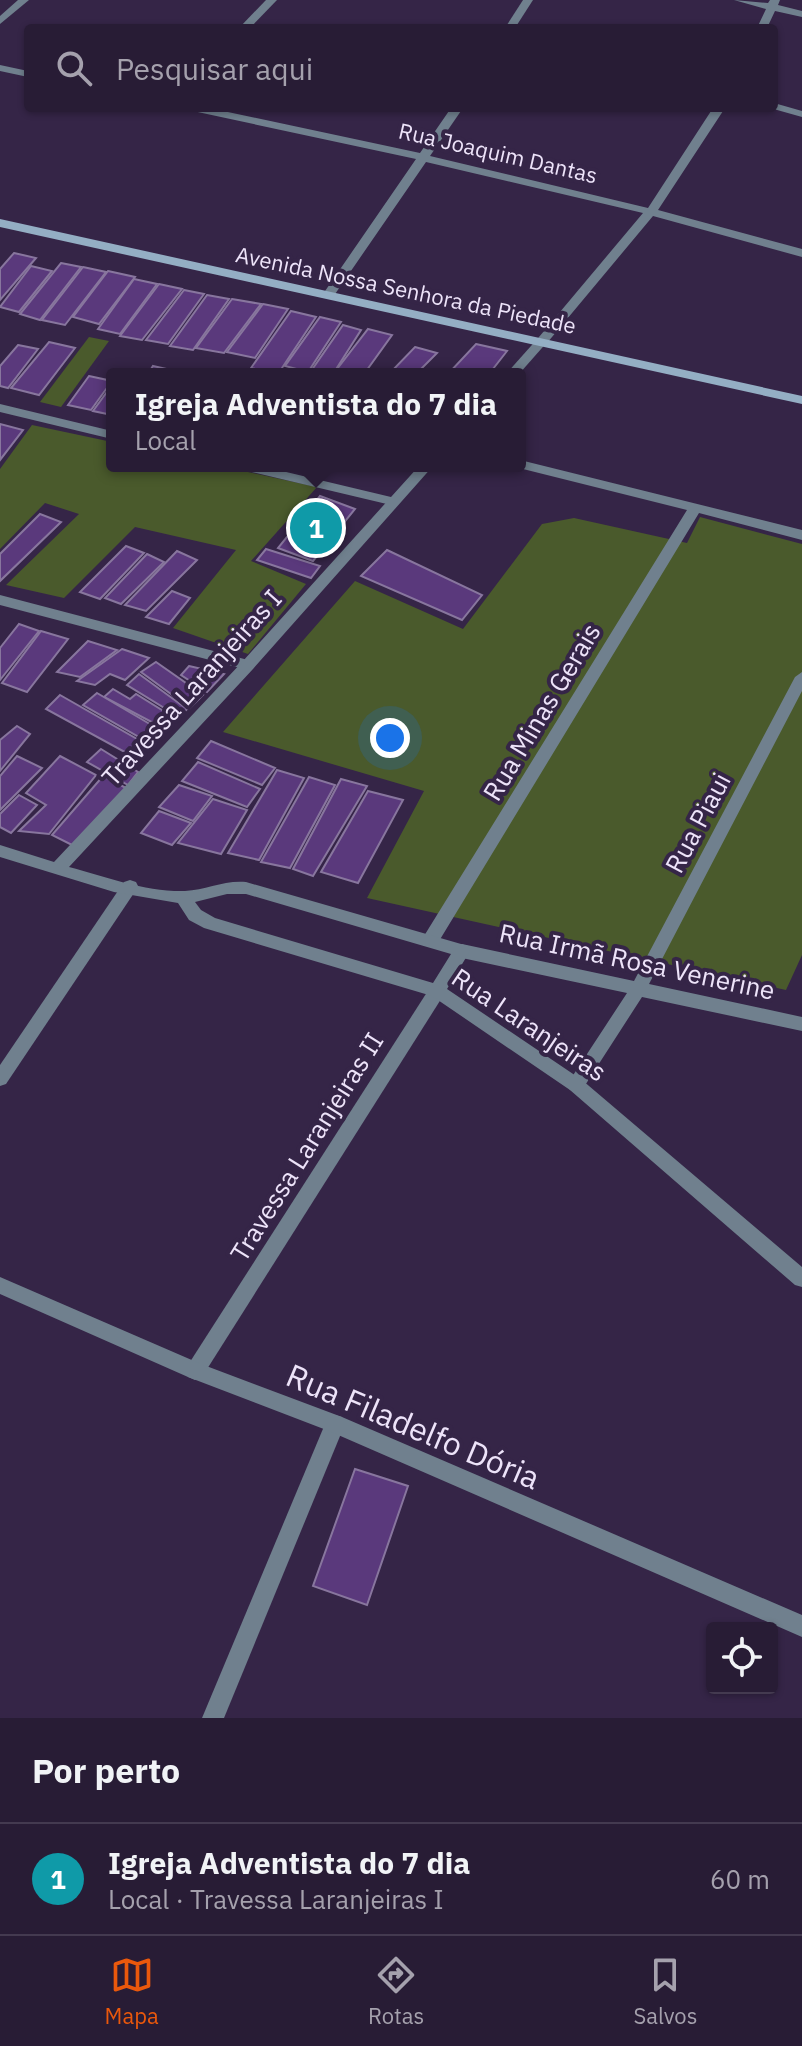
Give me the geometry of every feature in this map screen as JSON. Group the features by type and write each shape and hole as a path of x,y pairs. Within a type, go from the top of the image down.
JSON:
{"main road":[{"name":"Avenida Nossa Senhora da Piedade","path":"0,223 543,340 802,400"}],"street":[{"path":"0,21 24,0"},
{"path":"248,24 272,0"},
{"path":"513,24 528,0"},
{"path":"739,0 774,3 802,14"},
{"path":"764,24 774,3"},
{"path":"0,68 24,73"},
{"path":"778,107 802,114"},
{"name":"Rua Joaquim Dantas","path":"212,112 426,156 652,210 802,253"},
{"path":"329,294 454,112"},
{"path":"517,368 652,210 716,112"},
{"path":"0,408 106,434"},
{"path":"526,466 802,535"},
{"path":"268,472 391,501"},
{"name":"Travessa Laranjeiras I","path":"57,869 248,665 420,472"},
{"name":"Rua Minas Gerais","path":"430,941 695,508"},
{"path":"0,600 248,665"},
{"name":"Rua Piaui","path":"576,1085 637,991 802,677"},
{"name":"Rua Laranjeiras","path":"0,851 57,869 183,898 220,886 246,888 462,951"},
{"path":"0,1079 130,886"},
{"name":"Rua Laranjeiras","path":"183,898 195,915 210,923 437,991 576,1085 802,1279"},
{"name":"Rua Irmã Rosa Venerine","path":"462,951 802,1024"},
{"name":"Travessa Laranjeiras II","path":"195,1371 462,951"},
{"name":"Rua Filadelfo Dória","path":"0,1285 195,1371 335,1424 802,1626"},
{"path":"213,1718 335,1424"}],"green space":[{"path":"89,337 109,341 61,407 40,402"},
{"path":"32,425 106,441 106,472 248,472 317,487 251,561 306,584 248,654 173,628 236,550 135,527 64,598 6,585 79,514 45,503 0,549 0,469"},
{"path":"700,517 802,544 802,955 786,990 367,898 424,791 223,732 355,581 463,629 542,524 574,518 687,543"}],"building":[{"path":"14,253 36,258 0,300 0,269"},
{"path":"61,263 81,267 40,320 20,314"},
{"path":"31,266 52,271 19,312 0,307"},
{"path":"83,267 106,272 65,325 42,320"},
{"path":"108,271 135,277 99,324 73,317"},
{"path":"134,279 157,284 120,334 98,329"},
{"path":"159,284 182,289 142,340 120,336"},
{"path":"184,290 204,294 168,344 146,340"},
{"path":"207,295 229,299 193,350 170,346"},
{"path":"232,299 261,304 224,353 196,348"},
{"path":"263,304 288,309 255,358 227,352"},
{"path":"291,311 316,317 282,368 251,368"},
{"path":"320,317 341,322 311,368 285,366"},
{"path":"343,325 361,330 337,368 313,368"},
{"path":"368,329 392,335 368,368 338,368"},
{"path":"49,342 75,348 39,395 11,388"},
{"path":"476,344 507,351 494,368 454,368"},
{"path":"18,345 38,349 8,388 0,386 0,366"},
{"path":"415,347 437,353 422,368 395,368"},
{"path":"89,376 106,380 106,389 91,410 68,405"},
{"path":"106,393 106,414 93,411"},
{"path":"0,424 23,430 0,460"},
{"path":"320,496 355,509 313,561 278,548"},
{"path":"40,514 61,522 0,581 0,554"},
{"path":"126,546 144,553 100,599 80,592"},
{"path":"266,549 320,566 311,578 257,560"},
{"path":"387,550 482,595 462,620 361,576"},
{"path":"177,551 197,560 146,611 125,605"},
{"path":"147,554 164,562 121,604 105,598"},
{"path":"172,591 190,598 169,624 146,617"},
{"path":"19,624 39,631 0,680 0,648"},
{"path":"41,631 68,639 27,692 2,683"},
{"path":"88,641 117,650 80,677 57,672"},
{"path":"122,649 149,658 125,680 110,674 95,685 77,681"},
{"path":"156,662 203,695 190,708 141,672"},
{"path":"189,666 224,674 207,692 181,675"},
{"path":"139,674 187,709 179,717 127,685"},
{"path":"113,689 130,699 136,694 173,717 163,728 104,697"},
{"path":"97,693 160,730 146,741 83,705"},
{"path":"60,695 144,743 132,756 46,709"},
{"path":"17,726 30,734 0,771 0,740"},
{"path":"211,741 275,768 262,785 197,758"},
{"path":"101,749 138,772 128,785 87,762"},
{"path":"17,756 42,768 0,810 0,776"},
{"path":"60,756 96,775 49,834 19,831 46,805 26,793"},
{"path":"198,762 260,789 247,807 182,781"},
{"path":"277,770 304,778 259,860 228,853"},
{"path":"103,776 128,789 74,846 52,835"},
{"path":"309,777 335,785 290,868 261,862"},
{"path":"341,779 367,786 313,876 293,869"},
{"path":"179,785 212,796 193,821 159,807"},
{"path":"368,791 403,800 358,883 321,872"},
{"path":"19,795 37,805 11,833 0,827 0,814"},
{"path":"213,799 247,810 221,854 178,843"},
{"path":"159,811 191,823 172,845 141,833"},
{"path":"355,1469 408,1486 367,1605 313,1586"}],"place":[{"name":"Igreja Adventista do 7 dia","path":"316,528"}]}
